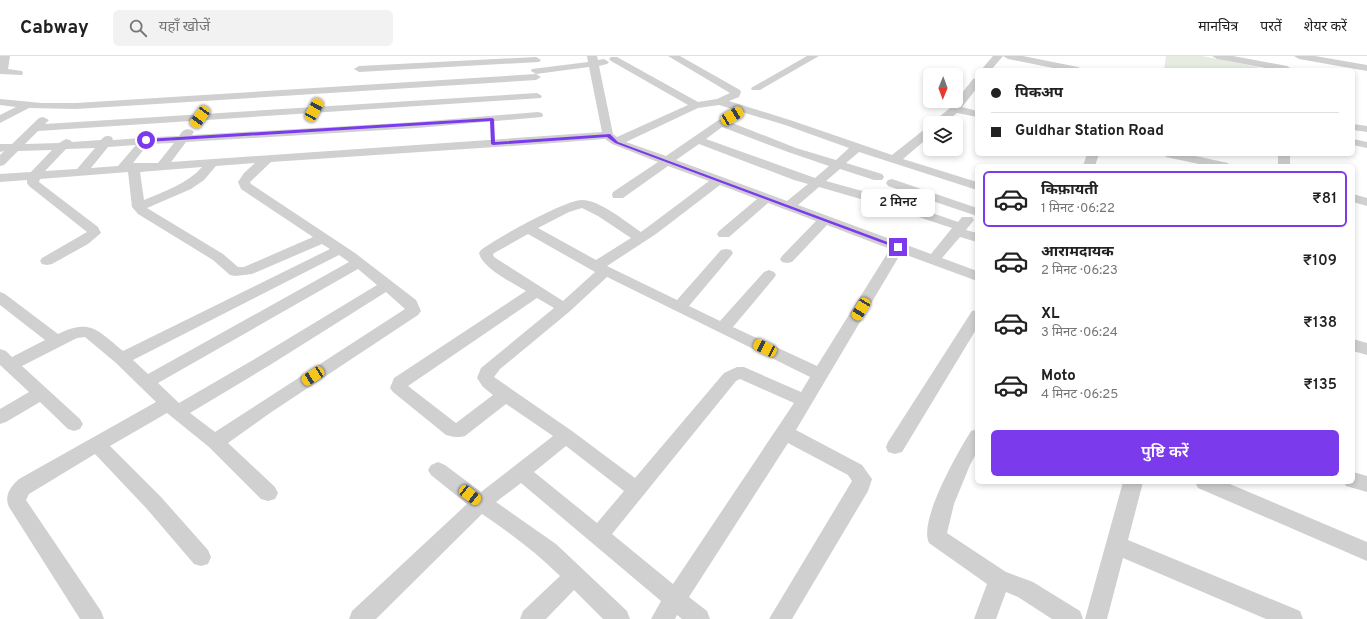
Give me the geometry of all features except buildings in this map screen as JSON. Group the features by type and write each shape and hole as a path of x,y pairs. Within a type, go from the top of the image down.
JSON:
{"street":[{"path":"5,56 1,72 18,73"},
{"path":"330,154 350,108 363,56"},
{"path":"372,151 402,56"},
{"path":"0,102 57,106 354,90 496,80 536,66 614,59 625,56"},
{"path":"0,178 163,165 210,156 246,160 409,148 612,139 696,105 719,102 735,94 736,92 673,56"},
{"path":"756,88 814,56"},
{"path":"988,68 998,56"},
{"path":"1008,56 1068,68"},
{"path":"1217,56 1277,68"},
{"path":"1288,68 1293,56"},
{"path":"1299,56 1367,68"},
{"path":"360,68 399,67 432,60 497,59 536,66"},
{"path":"493,144 492,119 497,59"},
{"path":"614,59 696,105"},
{"path":"409,148 417,125 432,60"},
{"path":"446,146 462,82 465,60"},
{"path":"593,60 612,139"},
{"path":"1032,68 1038,62"},
{"path":"536,66 540,141"},
{"path":"946,116 955,109 975,84"},
{"path":"288,157 323,91"},
{"path":"246,160 260,134 286,93"},
{"path":"139,206 187,186 200,176 221,136 238,115 250,96"},
{"path":"36,128 537,96"},
{"path":"163,165 217,97"},
{"path":"179,100 146,140 128,168 139,206 142,211 218,257 235,272 246,271 323,238"},
{"path":"81,172 139,102"},
{"path":"719,102 789,123 894,160 975,185"},
{"path":"0,120 27,105"},
{"path":"0,162 57,106"},
{"path":"618,195 721,123 744,109"},
{"path":"955,109 975,114"},
{"path":"0,148 63,146 340,128 417,125 538,116"},
{"path":"721,123 792,150 878,177"},
{"path":"47,262 94,233 93,230 35,186 32,180 82,124"},
{"path":"1355,126 1367,129"},
{"path":"894,160 923,136"},
{"path":"612,139 824,220 975,275"},
{"path":"698,140 817,183 890,203 959,229 975,237"},
{"path":"1355,142 1367,145"},
{"path":"789,206 858,147"},
{"path":"769,166 792,150"},
{"path":"1177,156 1213,164"},
{"path":"215,442 264,408 413,311 414,308 411,304 340,249 245,186 244,182 248,176 267,159"},
{"path":"636,489 566,436 505,395 489,383 485,378 487,372 564,308 601,269 718,180"},
{"path":"892,183 975,210"},
{"path":"724,234 766,198"},
{"path":"1355,199 1367,202"},
{"path":"564,308 492,263 487,258 486,253 571,207 582,204 593,208 641,238"},
{"path":"933,260 975,211"},
{"path":"787,260 824,220"},
{"path":"529,229 601,269 821,375"},
{"path":"662,619 806,400 898,247"},
{"path":"122,359 340,249"},
{"path":"679,307 726,253"},
{"path":"146,382 359,263"},
{"path":"723,328 769,275"},
{"path":"93,619 16,501 16,496 19,491 26,485 98,445 264,361 387,285"},
{"path":"505,395 459,431 452,430 399,388 400,382 537,291"},
{"path":"0,297 56,341"},
{"path":"895,447 975,318"},
{"path":"74,424 5,359 56,341 73,333 86,331 91,333 122,359 173,408 215,442 268,492"},
{"path":"1355,346 1367,349"},
{"path":"599,535 726,382 737,373 744,373 753,376 806,400"},
{"path":"0,417 42,393"},
{"path":"780,619 861,485 862,480 855,470 785,433"},
{"path":"360,619 481,503 566,436"},
{"path":"975,439 961,463 944,504 936,537 999,580 1025,589 1072,619"},
{"path":"98,445 154,503 201,557"},
{"path":"438,470 481,503 516,526 549,551 619,619"},
{"path":"521,472 699,619"},
{"path":"1355,481 1367,484"},
{"path":"1096,619 1132,484"},
{"path":"1210,484 1367,552"},
{"path":"1116,545 1292,619"},
{"path":"531,619 574,576"},
{"path":"985,619 999,580"}],"shaded area":[{"path":"1166,56 1202,56 1258,67 1258,68 1164,68"}],"route":[{"path":"146,140 340,128 417,125 492,119 493,144 608,135 616,142 898,247"}]}
